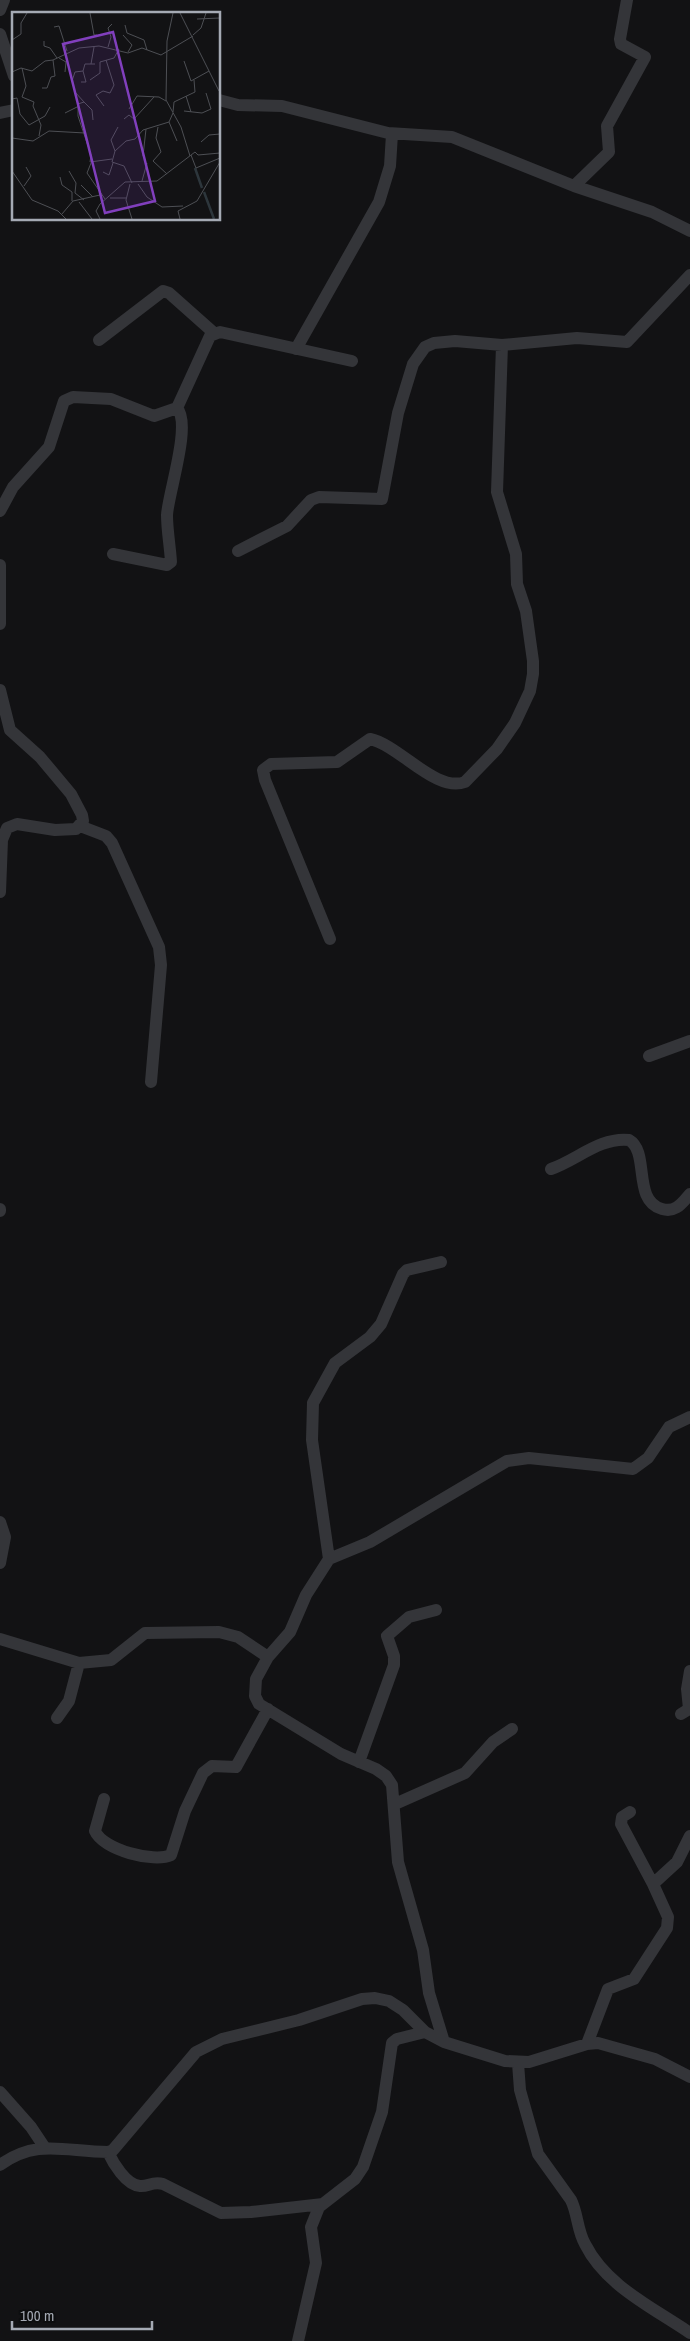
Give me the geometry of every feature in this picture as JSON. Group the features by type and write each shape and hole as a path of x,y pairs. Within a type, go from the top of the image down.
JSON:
{"street":[{"path":"0,10 4,0"},
{"path":"574,186 609,152 606,126 645,57 621,44 620,39 627,0"},
{"path":"0,34 12,70"},
{"path":"220,100 245,106 282,106 392,134 452,137 574,186 652,212 690,231"},
{"path":"296,349 379,202 390,166 392,134"},
{"path":"238,551 287,526 311,500 319,497 382,499 398,413 413,364 418,354 425,347 442,342 464,341 502,345 577,338 627,342 690,275"},
{"path":"99,340 163,291 169,293 214,333"},
{"path":"0,510 13,488 49,447 61,406 68,398 119,400 154,416 160,416 177,408 210,336 214,333 220,332 352,361"},
{"path":"330,939 265,780 263,770 266,766 270,764 337,762 370,739 388,745 419,768 450,784 458,785 465,782 497,749 515,723 530,691 533,661 526,611 517,584 516,554 497,492 502,345"},
{"path":"113,554 167,565 171,562 167,515 178,468 181,424 180,411 177,408"},
{"path":"0,565 0,624"},
{"path":"0,690 10,730 40,757 71,794 82,815 80,826 76,829 60,831 11,825 4,833 0,892"},
{"path":"80,826 106,836 112,843 159,947 161,965 151,1082"},
{"path":"648,1056 690,1040"},
{"path":"551,1169 574,1160 589,1149 622,1139 629,1140 636,1148 645,1190 652,1204 668,1211 675,1209 690,1194"},
{"path":"329,1559 312,1440 313,1403 335,1363 370,1337 381,1324 386,1307 403,1274 407,1270 441,1262"},
{"path":"444,2042 429,1993 423,1950 398,1862 395,1804 392,1785 386,1776 376,1769 341,1754 296,1724 260,1704 255,1696 254,1688 268,1657 290,1632 306,1595 329,1559 370,1542 507,1462 528,1458 633,1470 648,1458 669,1427 690,1417"},
{"path":"0,1522 5,1538 0,1563"},
{"path":"359,1762 394,1666 394,1656 387,1636 409,1617 436,1610"},
{"path":"0,1639 79,1663 111,1660 139,1636 152,1632 229,1634 268,1657"},
{"path":"57,1718 72,1693 79,1663"},
{"path":"682,1714 689,1709 687,1689 690,1671"},
{"path":"104,1799 95,1832 102,1840 117,1849 139,1855 165,1857 171,1855 185,1811 204,1772 212,1766 230,1768 240,1763 268,1709"},
{"path":"395,1804 465,1773 493,1742 512,1729"},
{"path":"587,2044 608,1989 634,1979 667,1928 668,1917 621,1824 622,1817 630,1812"},
{"path":"652,1884 677,1862 690,1836"},
{"path":"0,2165 18,2153 45,2148 108,2152 117,2146 190,2058 209,2044 304,2018 362,1999 375,1998 389,2001 403,2010 425,2032 444,2042 464,2050 518,2063 587,2044 609,2045 655,2059 690,2077"},
{"path":"298,2341 316,2263 311,2227 316,2213 323,2204 355,2178 363,2168 382,2112 392,2043 397,2039 425,2032"},
{"path":"518,2063 520,2090 538,2154 571,2200 578,2215 583,2242 593,2259 614,2282 690,2333"},
{"path":"0,2092 26,2121 45,2148"},
{"path":"108,2152 119,2172 135,2184 140,2186 156,2182 163,2184 221,2213 251,2212 323,2204"}]}
